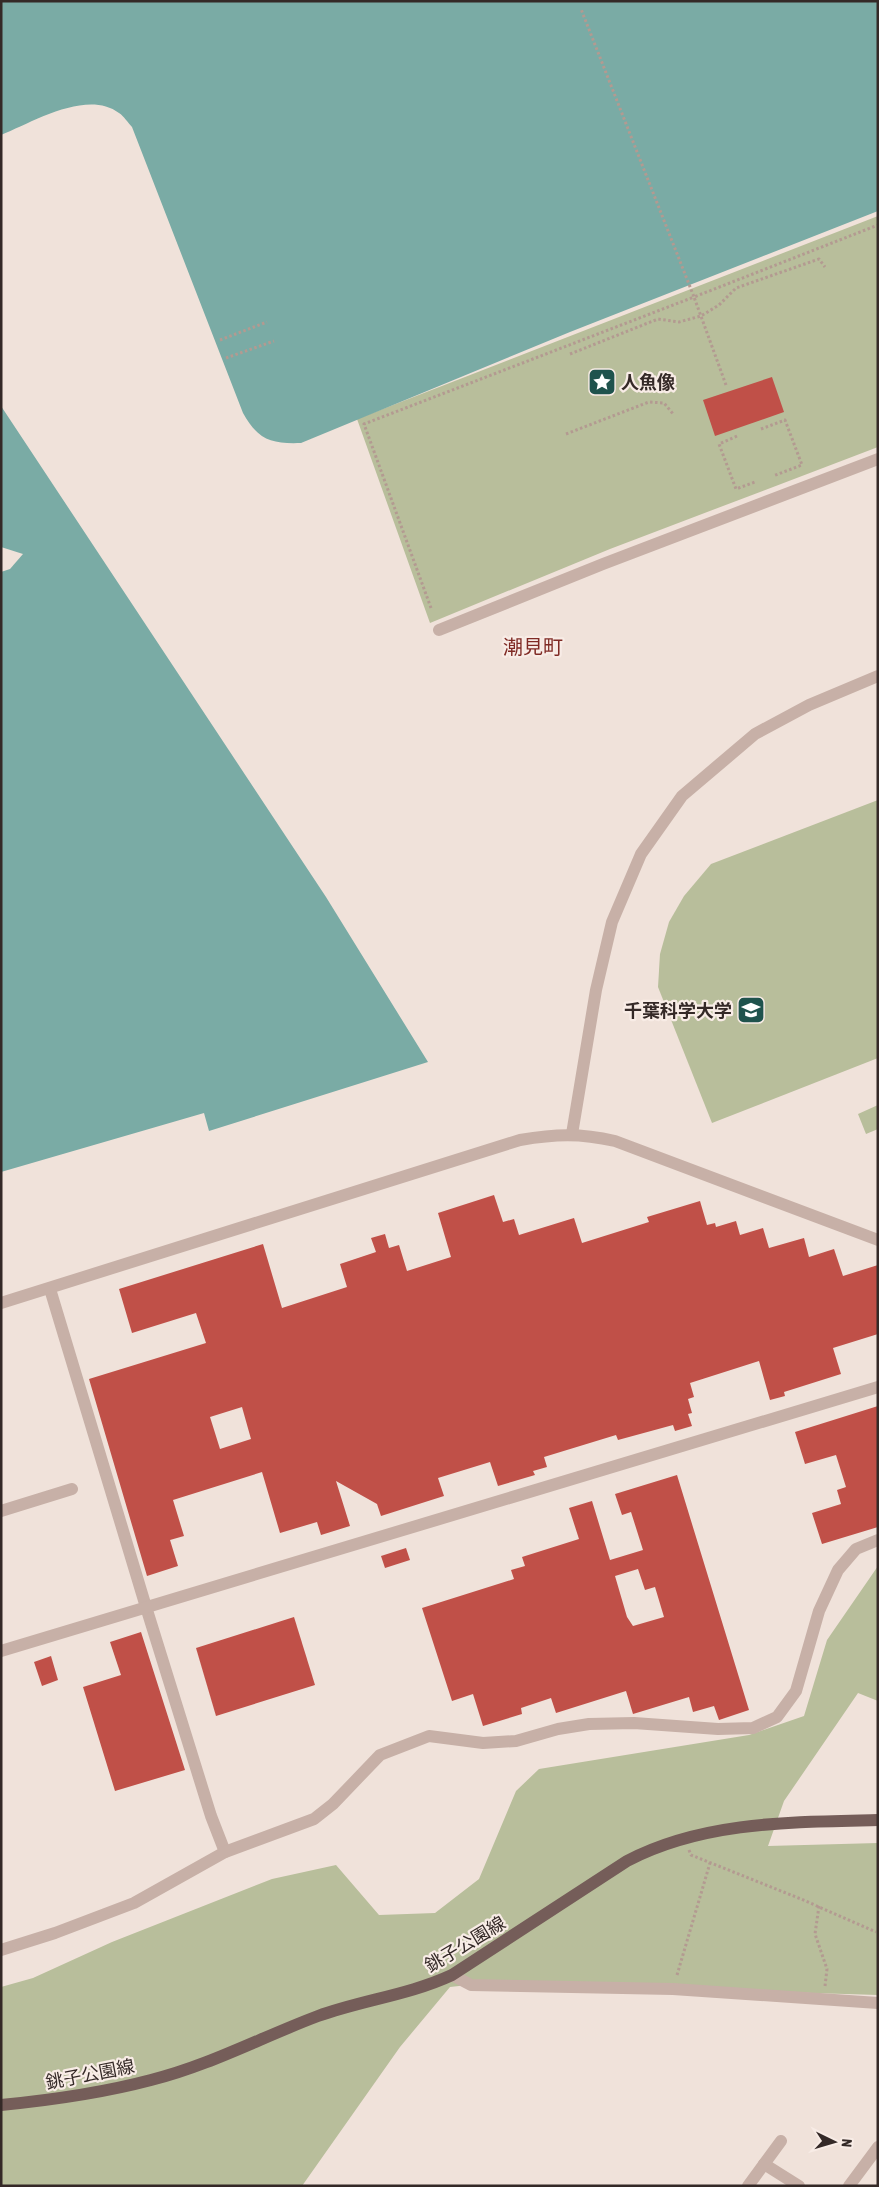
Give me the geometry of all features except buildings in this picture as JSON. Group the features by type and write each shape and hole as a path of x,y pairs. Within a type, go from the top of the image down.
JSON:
{"main road":[{"name":"銚子公園線","path":"1,2105 60,2099 152,2080 228,2053 319,2016 425,1987 452,1975 627,1861 652,1848 684,1838 731,1829 792,1822 878,1820"}],"street":[{"path":"439,630 612,561 878,460"},
{"path":"572,1134 596,990 610,932 640,854 682,796 755,734 809,705 878,676"},
{"path":"1,1303 520,1140 572,1134 615,1141 878,1240"},
{"path":"50,1289 146,1607 211,1816 225,1852"},
{"path":"1,1651 878,1386"},
{"path":"1,1512 72,1489"},
{"path":"1,1950 55,1933 134,1903 225,1852 314,1819 334,1804 380,1754 429,1736 483,1743 516,1741 558,1729 589,1724 634,1723 718,1729 753,1728 777,1716 796,1691 820,1611 838,1570 856,1549 878,1540"},
{"path":"452,1975 471,1985 673,1990 878,2003"},
{"path":"748,2186 781,2141"},
{"path":"849,2186 878,2147"},
{"path":"764,2164 799,2186"}],"path":[{"path":"581,10 694,297 726,385"},
{"path":"431,608 364,424 878,224"},
{"path":"570,354 658,319 679,322 701,316 719,305 736,288 819,259 825,267"},
{"path":"220,340 267,322"},
{"path":"226,358 274,340"},
{"path":"566,434 649,402 664,403 674,415"},
{"path":"761,429 785,420 802,465 773,476"},
{"path":"737,436 719,444 736,489 754,482"},
{"path":"684,1838 692,1855 818,1906 876,1932"},
{"path":"676,1980 710,1863"},
{"path":"818,1906 815,1934 827,1969 824,1999"}],"green space":[{"path":"878,216 878,447 610,549 430,623 357,419"},
{"path":"878,800 878,1058 712,1123 658,987 660,954 669,922 684,896 711,864"},
{"path":"878,1105 878,1129 866,1134 858,1114"},
{"path":"878,1566 878,1701 858,1693 784,1801 768,1846 878,1843 878,1995 486,1983 450,1987 400,2047 302,2186 1,2186 1,1987 33,1978 112,1942 272,1879 336,1865 379,1915 435,1913 479,1879 516,1791 539,1769 749,1735 804,1716 827,1640"}],"water":[{"path":"1,1 878,1 878,211 570,332 301,443 281,443 260,435 243,413 132,127 124,118 119,113 106,107 92,104 76,106 44,116 1,135"},
{"path":"1,406 326,897 428,1062 209,1131 204,1113 1,1172"}],"pier":[{"path":"1,547 23,554 10,569 1,572"}],"place":[{"name":"人魚像","path":"602,382"},
{"name":"千葉科学大学","path":"751,1010"}],"district":[{"name":"潮見町","path":"533,646"}]}
